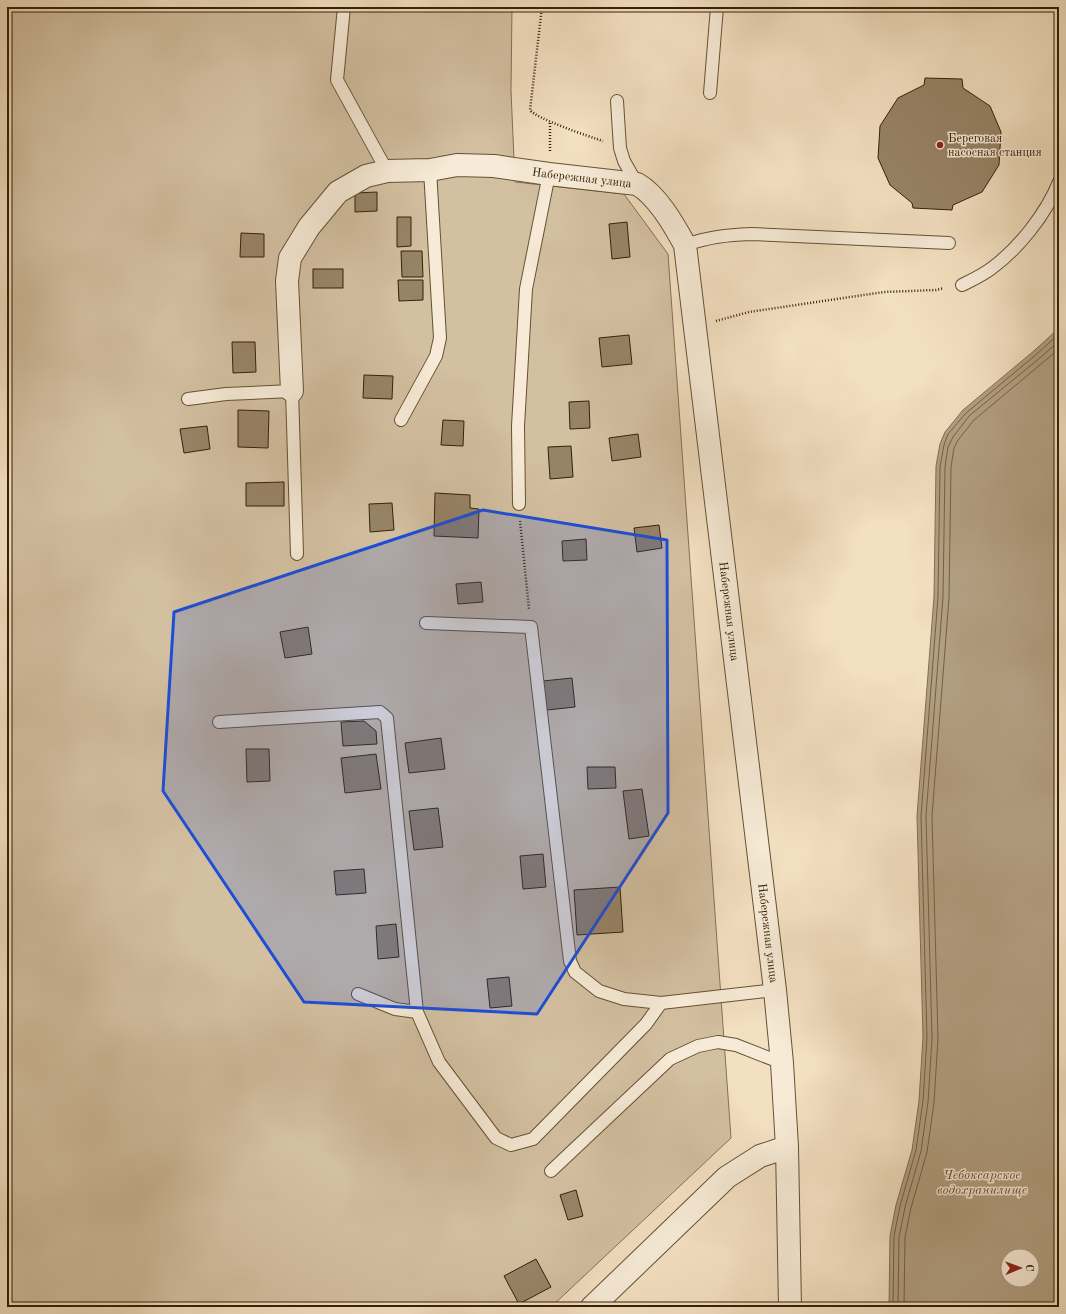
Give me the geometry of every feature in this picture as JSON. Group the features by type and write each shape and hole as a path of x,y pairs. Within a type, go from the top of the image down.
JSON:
{"street":[{"name":"Набережная улица","path":"292,391 287,281 290,258 309,227 338,192 366,176 387,171 430,170 457,165 494,166 637,184 647,189 674,225 685,245 775,990 782,1063 787,1147 790,1307"},
{"path":"592,1307 727,1177 760,1156 787,1147"}],"lane":[{"path":"344,7 337,80 387,171"},
{"path":"710,93 717,7"},
{"path":"617,101 620,148 624,160 637,184"},
{"path":"401,420 436,356 440,338 430,170"},
{"path":"519,504 518,426 526,289 549,174"},
{"path":"962,285 991,269 1027,236 1055,192 1059,182"},
{"path":"685,245 726,234 949,243"},
{"path":"188,398 226,394 292,391 297,554"},
{"path":"426,623 531,627 570,961 575,972 599,991 624,999 661,1003 775,990"},
{"path":"219,722 380,712 387,718 417,1012 439,1062 496,1138 511,1144 533,1138 646,1024 661,1003"},
{"path":"358,994 395,1009 417,1012"},
{"path":"551,1171 670,1059 698,1046 718,1042 736,1045 782,1063"}],"path":[{"path":"542,7 530,110 532,113 550,121 620,148"},
{"path":"549,174 550,121"},
{"path":"695,328 749,312 884,292 936,290 962,285"},
{"path":"519,504 531,627"}],"highlighted area":[{"path":"483,510 667,540 668,813 537,1014 304,1002 163,791 174,612"}],"shaded area":[{"path":"7,7 512,7 511,91 515,182 624,194 668,254 731,1138 551,1307 7,1307"}],"water":[{"name":"Чебоксарское водохранилище","path":"1059,328 1059,1307 889,1307 890,1236 896,1205 912,1150 919,1101 923,1037 917,816 934,597 936,466 940,444 945,432 963,410"}],"building":[{"name":"Береговая насосная станция","path":"925,78 962,79 963,88 990,106 1001,132 999,165 982,192 953,205 952,210 913,208 912,203 890,185 878,158 880,126 898,98 924,85"},
{"path":"377,192 377,211 355,212 355,193"},
{"path":"397,217 411,217 411,246 397,247"},
{"path":"627,222 630,257 612,259 609,224"},
{"path":"241,233 264,234 264,257 240,257"},
{"path":"401,251 422,251 423,277 402,277"},
{"path":"313,269 343,269 343,288 313,288"},
{"path":"398,280 423,280 423,300 399,301"},
{"path":"629,335 632,364 602,367 599,338"},
{"path":"232,342 255,342 256,372 233,373"},
{"path":"364,375 393,376 392,399 363,398"},
{"path":"589,401 590,428 570,429 569,402"},
{"path":"238,410 269,411 268,448 238,447"},
{"path":"443,420 464,421 463,446 441,445"},
{"path":"207,426 210,449 184,453 180,429"},
{"path":"638,434 641,457 612,461 609,438"},
{"path":"571,446 573,477 550,479 548,447"},
{"path":"284,482 284,506 246,506 246,483"},
{"path":"435,493 470,495 470,508 479,509 478,538 434,536"},
{"path":"392,503 394,530 370,532 369,504"},
{"path":"659,525 662,548 637,552 634,528"},
{"path":"586,539 587,560 563,561 562,541"},
{"path":"481,582 483,602 458,604 456,584"},
{"path":"308,627 312,654 285,658 280,632"},
{"path":"572,678 575,707 547,710 543,681"},
{"path":"364,721 376,731 377,744 343,746 341,722"},
{"path":"441,738 445,769 409,773 405,743"},
{"path":"246,749 269,749 270,781 247,782"},
{"path":"376,754 381,789 345,793 341,758"},
{"path":"587,767 615,767 616,788 588,789"},
{"path":"642,789 649,836 629,839 623,791"},
{"path":"438,808 443,847 414,850 409,811"},
{"path":"543,854 546,887 523,889 520,856"},
{"path":"364,869 366,893 336,895 334,871"},
{"path":"620,887 623,932 577,935 574,890"},
{"path":"396,924 399,957 378,959 376,926"},
{"path":"509,977 512,1006 490,1008 487,979"},
{"path":"576,1190 583,1216 568,1220 560,1195"},
{"path":"536,1259 551,1287 519,1304 504,1276"}],"place":[{"name":"Береговая насосная станция","path":"940,145"}]}
